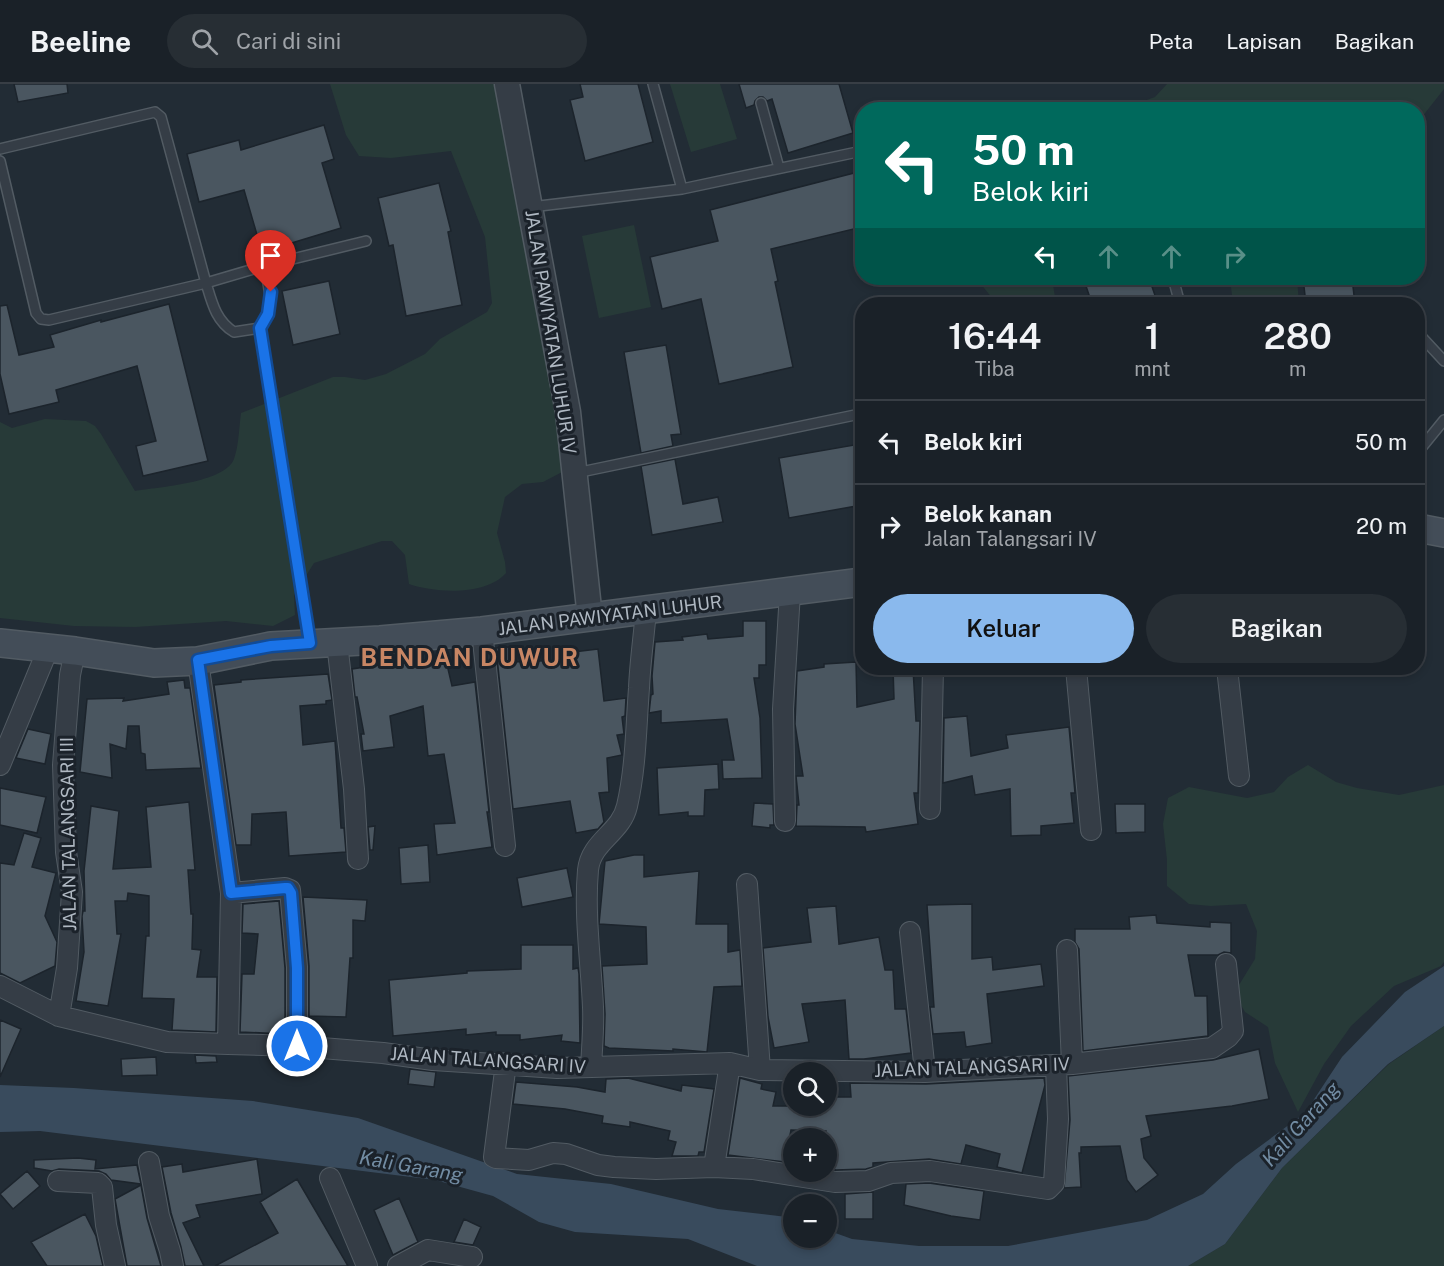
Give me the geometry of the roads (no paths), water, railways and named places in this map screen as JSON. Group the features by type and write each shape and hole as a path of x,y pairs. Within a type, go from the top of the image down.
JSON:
{"main road":[{"path":"1425,529 1444,533"},
{"name":"JALAN PAWIYATAN LUHUR","path":"0,643 154,663 198,660 271,646 482,631 855,583"}],"street":[{"name":"JALAN PAWIYATAN LUHUR IV","path":"507,84 568,412 591,618"},
{"path":"785,821 783,709 790,592"},
{"path":"591,1066 593,1010 588,942 588,868 594,850 604,838 616,830 627,807 636,756 646,610"},
{"path":"482,631 505,846"},
{"path":"337,643 354,789 358,859"},
{"path":"0,765 60,650"},
{"name":"JALAN TALANGSARI III","path":"59,1016 67,968 72,892 66,852 63,765 70,675 60,650"},
{"path":"198,660 231,893 228,1044"},
{"path":"930,809 933,675"},
{"path":"1077,675 1091,830"},
{"path":"1228,675 1239,776"},
{"path":"747,884 760,1070"},
{"path":"231,893 285,888 288,888 291,893 297,968 297,1046"},
{"path":"910,932 925,1072"},
{"path":"506,1063 494,1157 496,1158 529,1160 553,1153 566,1154 598,1165 614,1167 753,1168 835,1182 868,1181 891,1173 930,1171 1048,1189 1054,1183 1064,1064 1067,950"},
{"name":"JALAN TALANGSARI IV","path":"0,987 59,1016 167,1042 297,1046 383,1053 433,1060 557,1068 730,1063 760,1070 925,1072 1064,1064 1209,1050 1233,1031 1226,964"},
{"path":"714,1167 730,1063"},
{"path":"149,1162 159,1216 173,1266"},
{"path":"330,1178 367,1266"},
{"path":"58,1181 98,1183 102,1186 106,1225 115,1266"},
{"path":"398,1266 428,1250 472,1257"}],"lane":[{"path":"653,84 682,189"},
{"path":"761,103 779,168"},
{"path":"0,150 155,112 161,117 206,283 218,318 234,332 260,328"},
{"path":"531,207 682,189 855,152"},
{"path":"0,161 36,314 41,319 49,320 206,283 366,241"},
{"path":"264,266 271,292 271,304 260,328 310,643"},
{"path":"1425,341 1444,361"},
{"path":"573,473 855,415"},
{"path":"1425,443 1444,420"}],"water":[{"name":"Kali Garang","path":"1444,966 1444,1026 1388,1064 1282,1168 1225,1244 1188,1266 757,1266 688,1239 575,1232 539,1222 493,1196 435,1180 40,1131 0,1132 0,1085 253,1101 358,1118 517,1174 611,1184 718,1209 783,1217 783,1248 837,1248 837,1234 852,1239 919,1246 1008,1246 1147,1220 1203,1194 1236,1164 1305,1113 1342,1057 1405,992"}],"district":[{"name":"BENDAN DUWUR","path":"470,657"}]}
